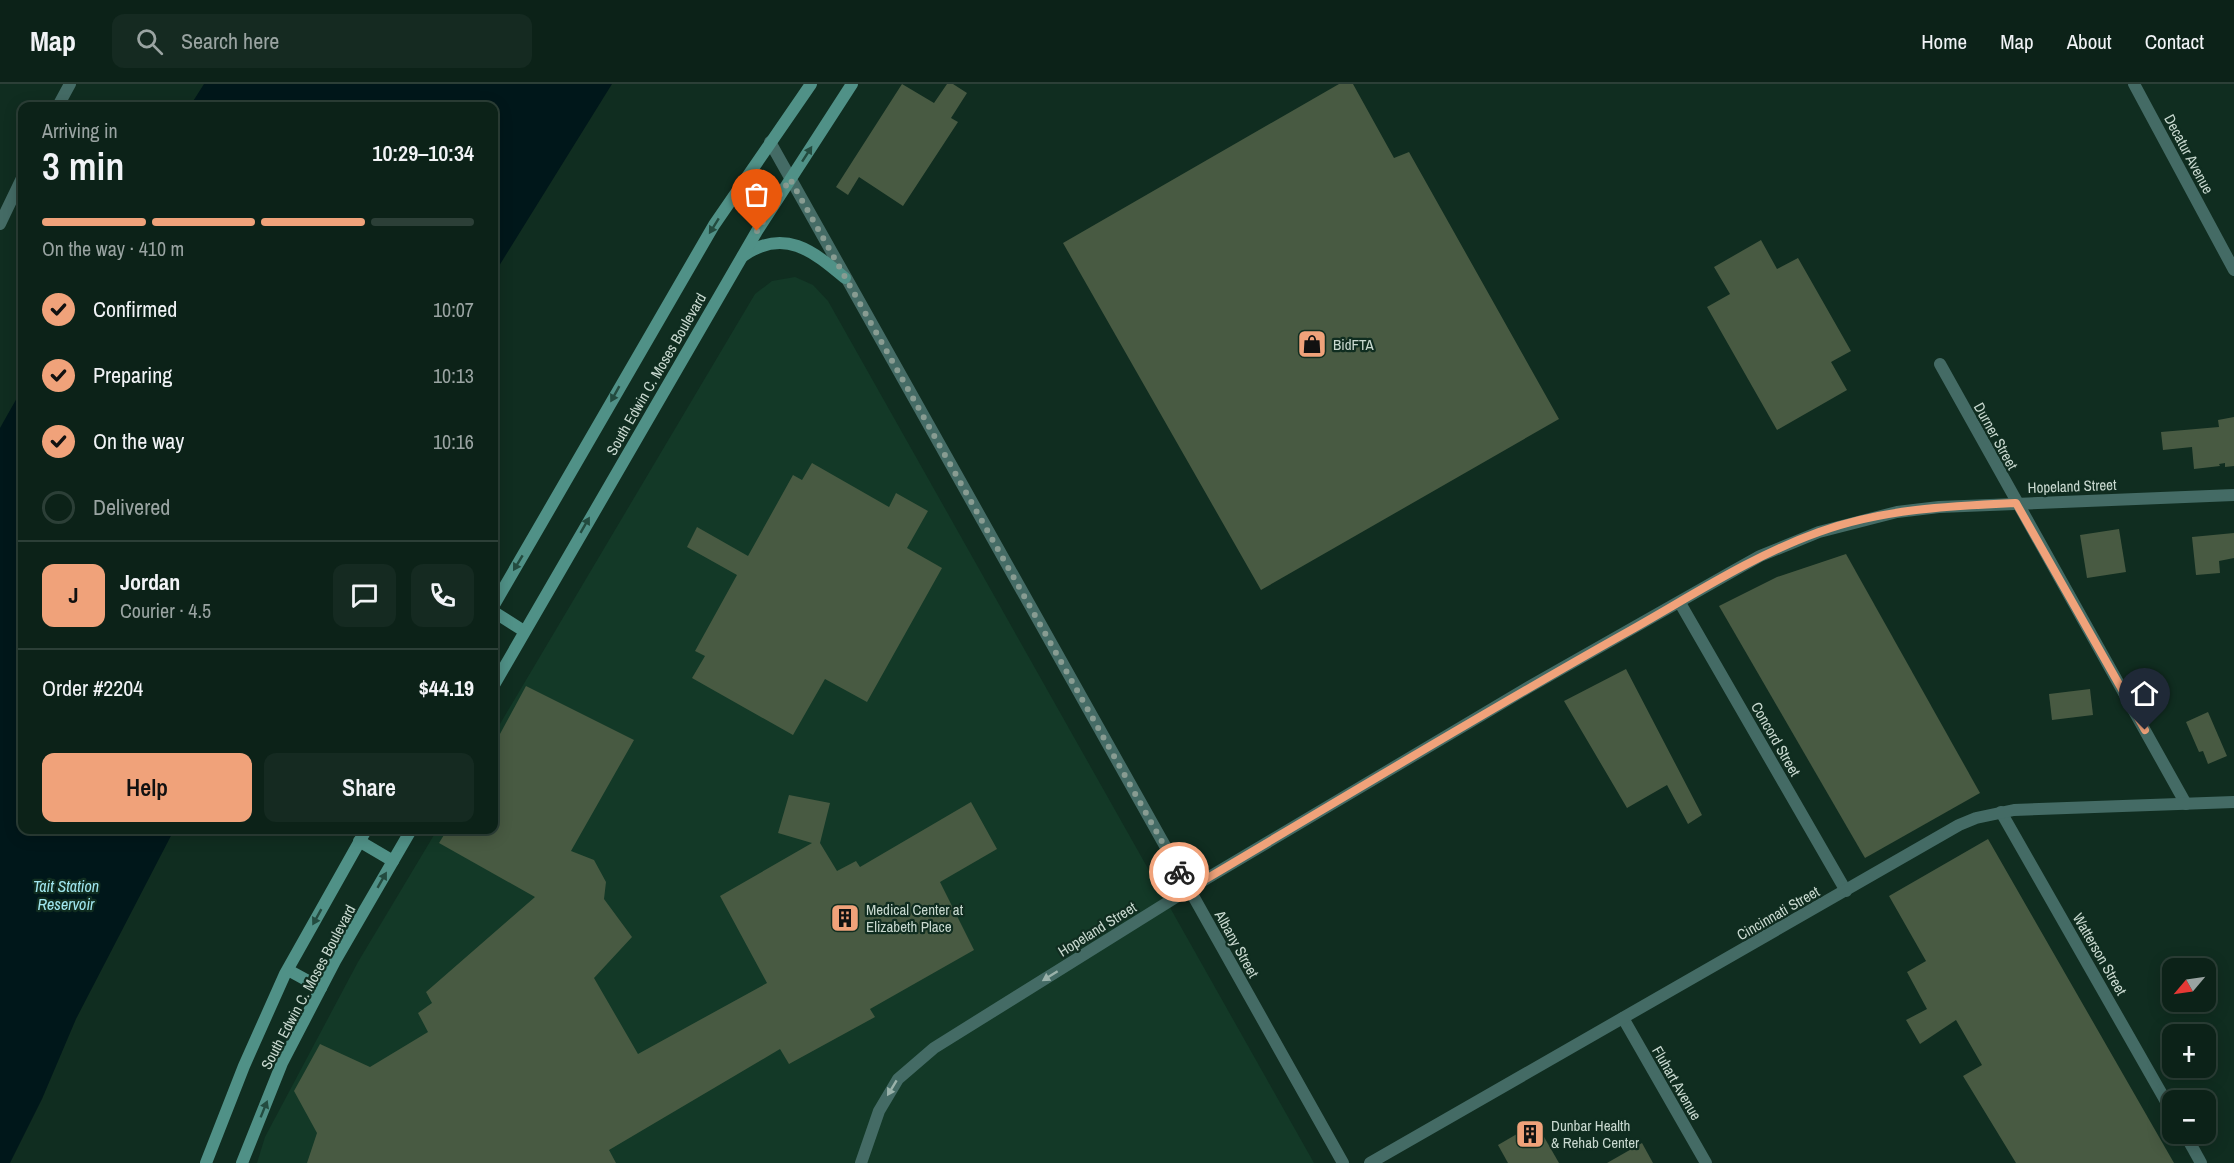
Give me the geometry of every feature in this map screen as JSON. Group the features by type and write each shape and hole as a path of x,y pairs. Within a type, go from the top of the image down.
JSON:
{"main road":[{"name":"South Edwin C. Moses Boulevard","path":"498,598 708,236 811,84"},
{"name":"South Edwin C. Moses Boulevard","path":"498,678 742,256 852,84"},
{"path":"742,256 760,246 789,243 816,254 845,278"},
{"path":"498,615 524,632"},
{"name":"South Edwin C. Moses Boulevard","path":"206,1163 244,1066 288,970 363,834"},
{"name":"South Edwin C. Moses Boulevard","path":"242,1163 282,1063 321,987 409,834"},
{"path":"359,841 393,861"},
{"path":"288,970 321,987"}],"street":[{"path":"60,102 70,84"},
{"name":"Decatur Avenue","path":"2134,84 2234,270"},
{"name":"Albany Street","path":"770,142 1343,1163"},
{"path":"0,224 18,186"},
{"name":"Durner Street","path":"1940,364 2187,804"},
{"name":"Hopeland Street","path":"861,1163 879,1111 898,1079 934,1048 1189,889 1518,693 1760,556 1819,532 1897,512 1939,507 2016,503 2234,495"},
{"name":"Concord Street","path":"1680,603 1846,891"},
{"name":"Cincinnati Street","path":"1370,1163 1959,825 2001,812 2234,802"},
{"name":"Watterson Street","path":"2001,812 2162,1094"},
{"name":"Fluhart Avenue","path":"1623,1018 1706,1163"},
{"path":"2191,1144 2201,1163"}],"shaded area":[{"path":"795,277 813,285 828,301 1314,1163 257,1163 265,1137 358,962 435,834 498,834 498,727 755,294 772,281"}],"water":[{"path":"204,84 612,84 498,268 498,102 193,102"},
{"name":"Tait Station Reservoir","path":"18,396 18,834 172,834 76,1019 42,1099 10,1163 0,1163 0,428"}],"building":[{"path":"902,84 934,103 947,84 953,84 967,93 951,118 958,122 903,206 859,177 848,195 836,187"},
{"path":"1339,84 1353,84 1394,158 1409,152 1559,419 1261,590 1063,243"},
{"path":"1761,240 1777,269 1798,258 1851,351 1831,362 1847,390 1777,430 1707,307 1730,294 1714,267"},
{"path":"2234,417 2234,466 2225,467 2225,463 2219,464 2220,466 2194,469 2192,447 2163,450 2161,432 2219,427 2218,420"},
{"path":"812,463 889,507 896,493 928,511 907,548 942,568 867,702 825,679 793,735 692,678 705,656 695,651 737,575 687,547 697,527 748,556 793,475 802,480"},
{"path":"2119,529 2126,572 2087,578 2080,535"},
{"path":"2234,533 2234,558 2219,561 2220,573 2196,575 2192,537"},
{"path":"1846,554 1980,793 1865,858 1719,606 1777,577"},
{"path":"1626,669 1702,815 1688,824 1667,785 1627,808 1564,701"},
{"name":"Medical Center at Elizabeth Place","path":"526,686 634,740 571,851 594,860 606,882 604,899 632,937 594,978 638,1054 767,983 720,896 812,843 778,833 789,795 830,803 820,843 837,871 856,861 860,867 971,802 997,849 940,882 974,950 870,1009 875,1017 789,1064 780,1049 609,1150 616,1163 307,1163 317,1133 294,1091 320,1044 370,1067 428,1032 418,1013 432,1003 426,992 535,897 439,843 445,834 498,834 498,738"},
{"path":"2090,689 2093,715 2052,720 2049,694"},
{"path":"2208,712 2227,756 2208,764 2203,751 2199,752 2186,722"},
{"path":"1988,839 2174,1163 2016,1163 1963,1076 1982,1065 1956,1020 1920,1044 1906,1020 1927,1009 1907,972 1926,961 1889,896"},
{"name":"Dunbar Health & Rehab Center","path":"1536,1123 1559,1163 1508,1163 1498,1145"},
{"name":"Dunbar Health & Rehab Center","path":"1642,1143 1653,1163 1607,1163"}],"way so far":[{"path":"757,231 790,179 1179,872"}],"place":[{"name":"BidFTA","path":"1312,344"},
{"name":"Medical Center at Elizabeth Place","path":"845,918"},
{"name":"Dunbar Health & Rehab Center","path":"1530,1134"}],"route":[{"path":"1179,872 1189,889 1528,687 1760,556 1819,532 1897,512 1939,507 2016,503 2145,730"}]}
